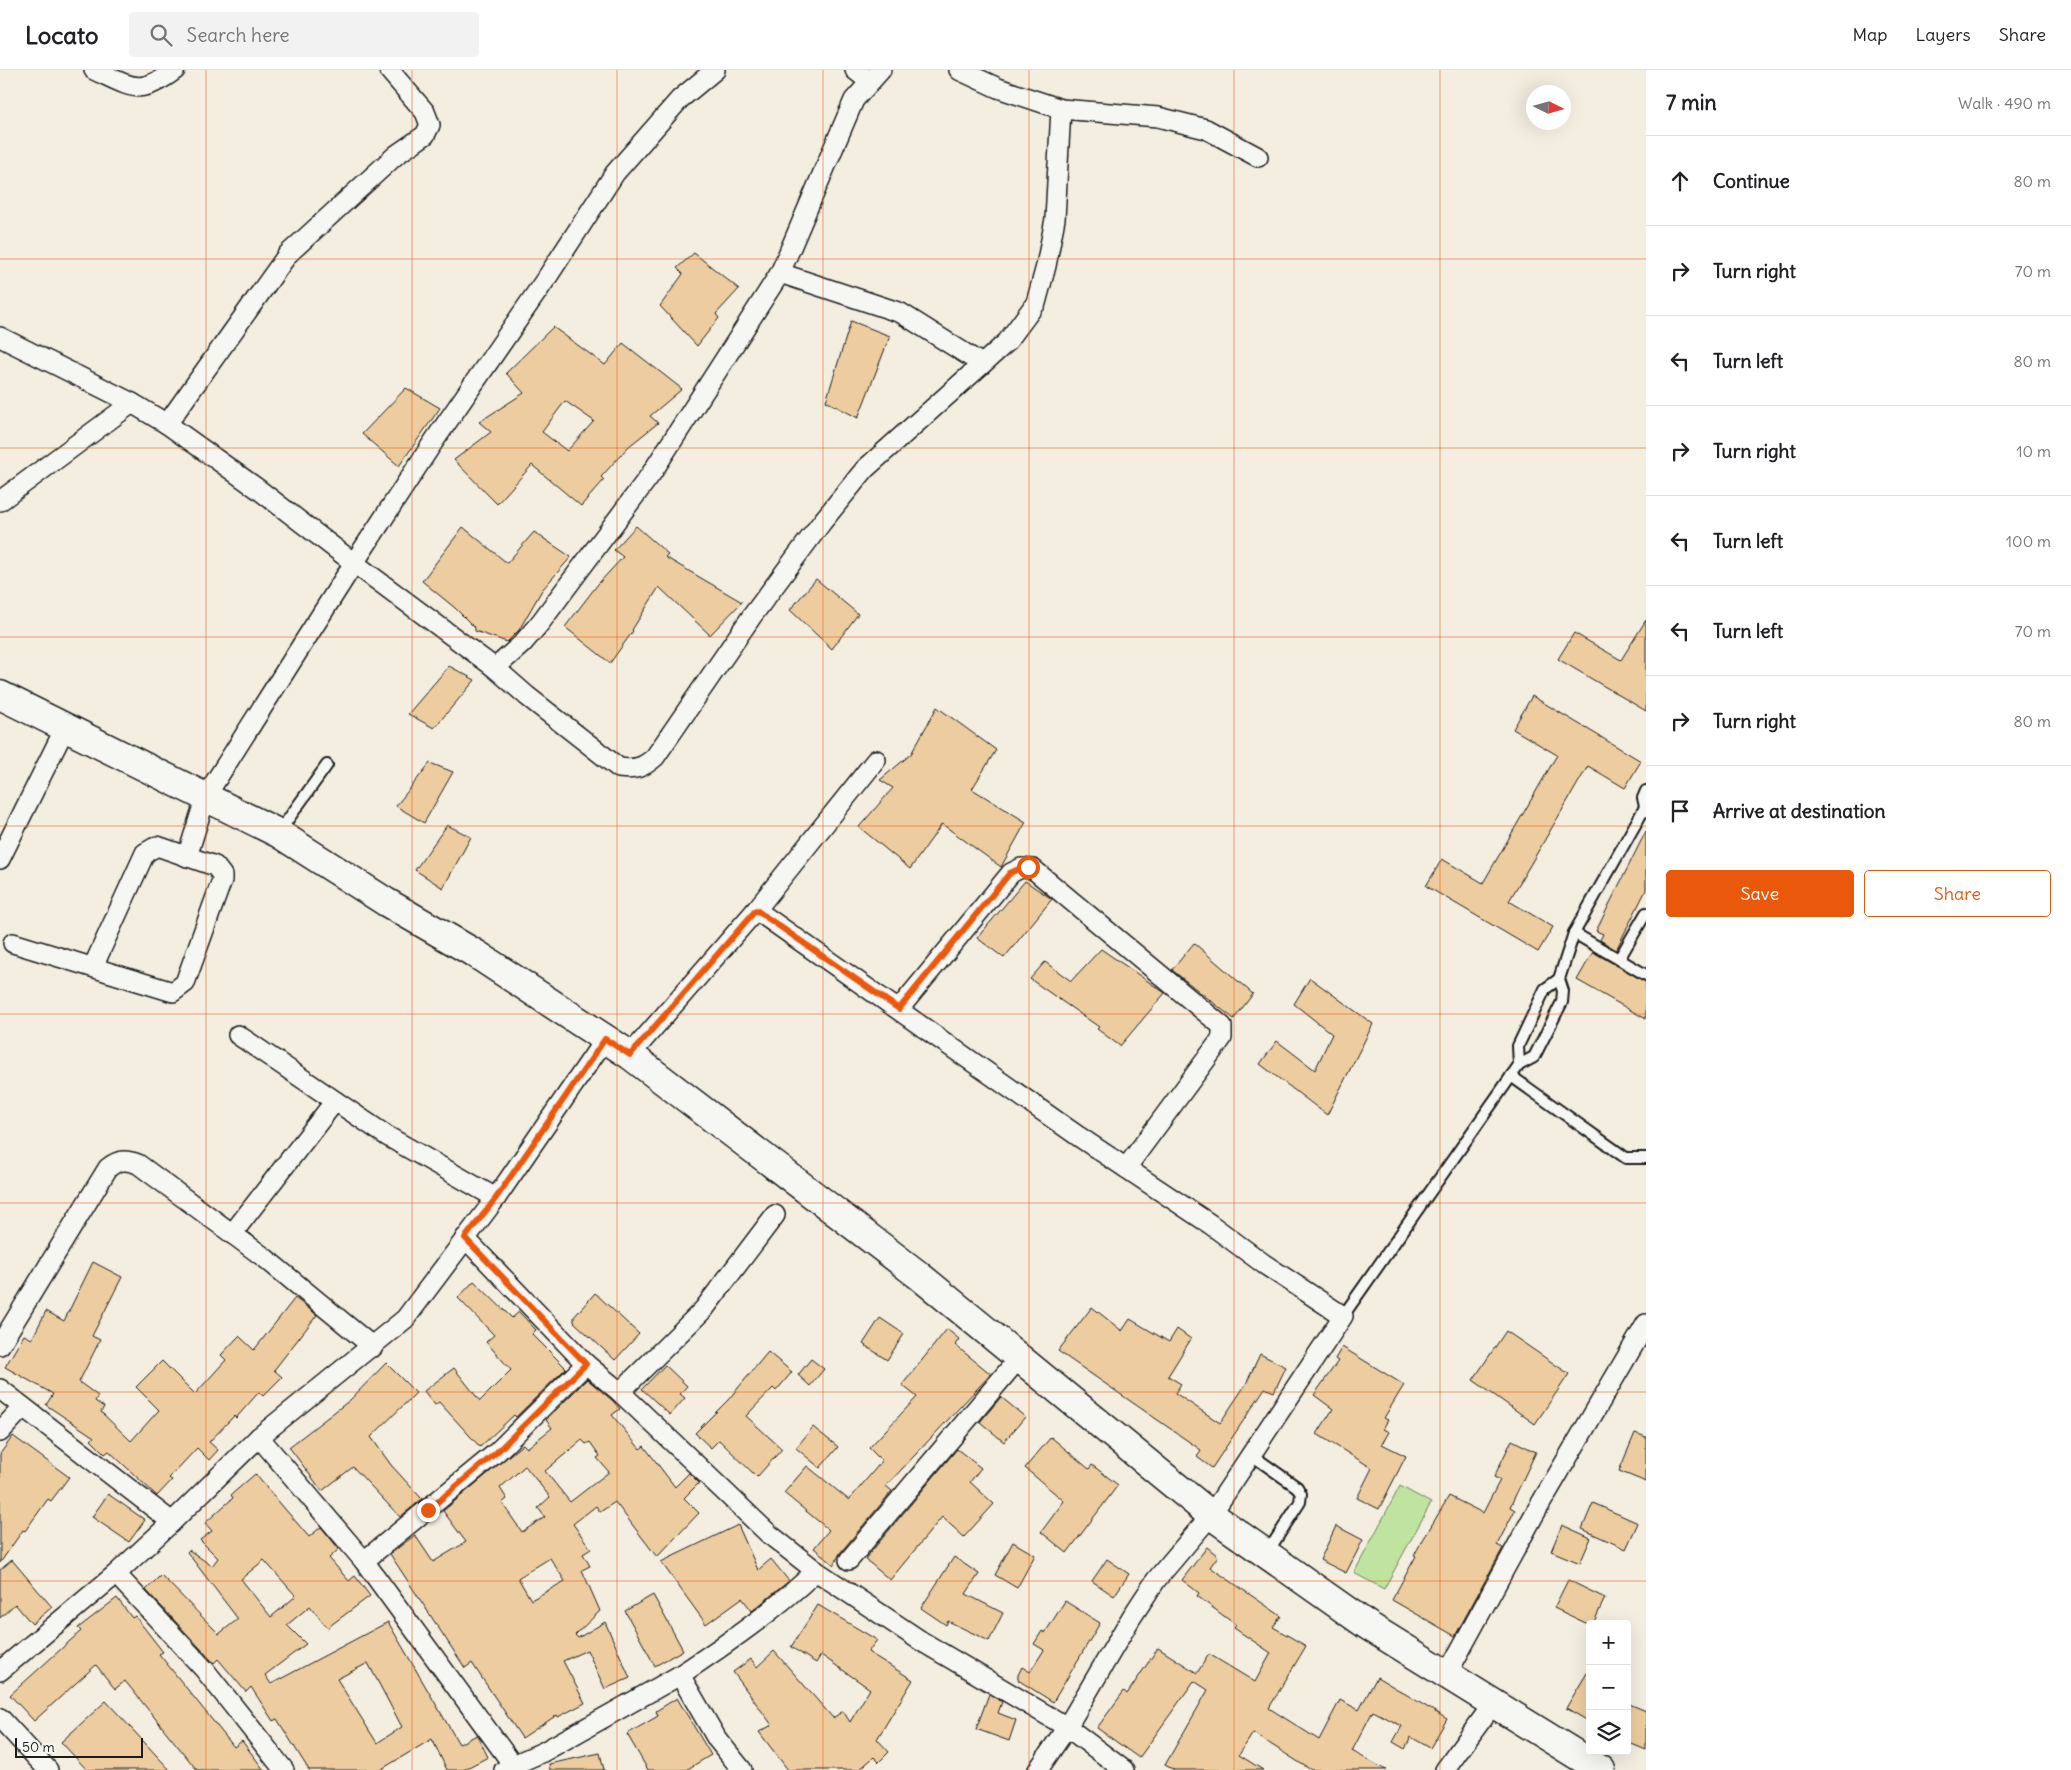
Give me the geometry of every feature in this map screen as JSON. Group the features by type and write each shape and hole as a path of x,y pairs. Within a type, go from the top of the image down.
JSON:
{"main road":[{"path":"0,695 278,833 386,902 476,954 630,1055 910,1269 1211,1515 1367,1625 1446,1676 1600,1770"}],"street":[{"path":"94,70 133,87 147,87 175,70"},
{"path":"167,424 288,254 396,155 425,135 430,125 425,112 390,70"},
{"path":"187,857 206,796 434,441 548,276 615,173 680,99 715,70"},
{"path":"959,70 998,88 1061,109 1158,117 1206,129 1258,156"},
{"path":"496,668 522,644 540,623 651,474 780,273 854,100 868,74"},
{"path":"0,337 132,402 167,424 258,489 496,668 527,696 620,768 633,769 645,767 678,725 764,600 822,522 865,470 1007,342 1036,302 1046,266 1055,219 1061,109"},
{"path":"780,273 901,313 982,364"},
{"path":"0,501 132,402"},
{"path":"0,859 65,728"},
{"path":"630,1055 756,910 876,760"},
{"path":"13,943 173,992 185,983 222,875 215,866 157,846 145,853 93,967"},
{"path":"899,1009 1010,873 1021,868 1033,869 1222,1026 1222,1038 1126,1168"},
{"path":"756,910 1126,1168 1210,1224 1264,1264 1343,1316 1211,1515 1156,1580 1131,1618 1067,1727 1038,1770"},
{"path":"238,1035 387,1136 496,1198"},
{"path":"0,1671 116,1574 258,1437 405,1319 496,1198 605,1039"},
{"path":"232,1234 335,1101"},
{"path":"0,1345 108,1168 117,1161 129,1161 138,1164 265,1258 372,1347"},
{"path":"620,1392 704,1310 775,1215"},
{"path":"465,1238 586,1364 620,1392 769,1534 816,1571 921,1641 1067,1727 1124,1770"},
{"path":"1446,1676 1534,1515 1646,1324"},
{"path":"849,1560 1019,1358"},
{"path":"364,1561 497,1452 586,1364"},
{"path":"0,1389 172,1522"},
{"path":"0,1432 23,1407"},
{"path":"258,1437 364,1561 511,1768 680,1675 745,1633 816,1571"},
{"path":"116,1574 204,1669 284,1770"},
{"path":"680,1675 717,1739 742,1770"},
{"path":"1446,1770 1493,1704"},
{"path":"0,1718 48,1770"}],"lane":[{"path":"278,833 327,765"},
{"path":"1343,1316 1519,1065 1534,1057 1562,1002 1559,980 1574,933 1645,810 1643,798 1646,791"},
{"path":"1619,959 1646,913"},
{"path":"1574,933 1646,975"},
{"path":"1519,1065 1518,1046 1545,989 1559,980"},
{"path":"1511,1076 1626,1158 1644,1160"},
{"path":"1250,1454 1297,1487 1301,1494 1300,1502 1266,1554"}],"green space":[{"path":"1400,1486 1431,1503 1384,1589 1354,1573"}],"building":[{"path":"694,253 739,289 716,314 719,318 697,346 660,306 683,274 677,268"},
{"path":"851,321 890,336 858,418 826,401"},
{"path":"553,327 605,365 623,343 682,389 650,416 658,423 628,447 601,477 604,480 581,506 532,465 497,504 454,460 491,432 479,422 524,393 506,373","holes":["565,401 594,421 567,451 542,432"]},
{"path":"406,388 440,408 399,466 362,434"},
{"path":"636,526 668,554 665,557 742,602 710,635 659,587 633,631 610,663 565,627 598,584 623,557 614,550"},
{"path":"463,527 507,563 534,532 571,557 542,590 519,630 507,642 475,631 475,628 455,608 422,581"},
{"path":"816,579 858,614 832,649 790,610"},
{"path":"1646,620 1646,711 1558,659 1574,633 1621,660"},
{"path":"449,666 475,680 434,728 408,714"},
{"path":"1532,696 1641,761 1625,788 1588,766 1509,901 1553,927 1538,952 1426,886 1442,859 1483,883 1557,755 1513,729"},
{"path":"937,707 996,750 972,789 1026,822 1001,867 942,824 910,869 859,827 893,788 880,780 911,754"},
{"path":"430,763 453,772 424,823 396,806"},
{"path":"447,825 471,837 443,888 415,870"},
{"path":"1646,831 1646,890 1616,950 1600,940 1603,934 1596,931"},
{"path":"1025,881 1052,899 1004,958 977,938"},
{"path":"1194,943 1253,994 1234,1019 1172,970"},
{"path":"1101,949 1165,993 1120,1046 1097,1029 1099,1027 1030,979 1045,962 1071,981"},
{"path":"1593,952 1646,982 1646,1019 1577,980"},
{"path":"1310,978 1373,1024 1327,1115 1260,1064 1277,1041 1315,1070 1332,1034 1294,1004"},
{"path":"93,1262 122,1277 92,1336 100,1340 79,1382 98,1396 95,1401 104,1407 101,1412 131,1441 159,1410 136,1387 162,1361 195,1394 226,1360 221,1355 239,1336 254,1350 295,1298 317,1315 274,1370 282,1377 263,1396 259,1392 236,1418 234,1416 209,1442 218,1450 209,1460 197,1448 169,1478 172,1480 157,1496 109,1451 105,1454 91,1440 94,1437 46,1405 53,1394 5,1367 24,1335 32,1339 46,1311 64,1321"},
{"path":"474,1281 512,1318 519,1312 536,1330 532,1334 566,1368 516,1417 514,1415 480,1447 439,1402 435,1405 424,1391 454,1368 480,1401 511,1370 486,1342 494,1335 458,1298"},
{"path":"595,1293 639,1334 615,1360 574,1322 574,1317"},
{"path":"1092,1307 1122,1331 1130,1319 1169,1342 1177,1329 1191,1339 1168,1376 1181,1384 1175,1393 1220,1423 1246,1384 1260,1354 1286,1367 1274,1392 1265,1388 1212,1468 1197,1457 1201,1450 1058,1351"},
{"path":"880,1318 904,1334 887,1360 863,1344"},
{"path":"947,1329 959,1339 955,1345 991,1374 886,1486 892,1491 840,1553 834,1565 814,1548 829,1530 784,1493 807,1466 849,1500 882,1461 869,1448 917,1397 902,1385"},
{"path":"1506,1331 1569,1374 1535,1424 1473,1380"},
{"path":"1342,1347 1404,1385 1384,1418 1388,1420 1383,1429 1389,1432 1382,1444 1406,1456 1379,1509 1357,1498 1372,1468 1317,1434 1333,1409 1314,1395 1338,1361 1335,1359"},
{"path":"768,1352 792,1372 776,1391 773,1388 746,1416 782,1449 757,1477 719,1440 711,1448 695,1433 728,1400"},
{"path":"811,1359 824,1369 810,1386 798,1375"},
{"path":"386,1363 416,1393 371,1437 391,1465 422,1499 400,1517 353,1467 322,1491 289,1447 350,1400"},
{"path":"665,1365 687,1386 680,1394 685,1398 670,1415 642,1389"},
{"path":"587,1379 620,1409 612,1415 640,1449 644,1446 675,1487 689,1473 699,1483 684,1498 699,1513 657,1557 615,1502 600,1512 596,1506 573,1524 591,1549 583,1554 590,1566 582,1570 600,1611 575,1635 578,1638 605,1622 630,1678 605,1689 587,1650 563,1661 585,1703 558,1717 557,1715 522,1738 472,1663 465,1668 390,1554 415,1535 433,1562 466,1542 443,1511 523,1444 527,1448 552,1428 546,1420","holes":["582,1440 586,1444 590,1442 600,1456 597,1458 609,1472 570,1502 545,1471","525,1466 550,1497 538,1508 545,1517 522,1532 502,1503 507,1499 500,1488","550,1558 565,1581 531,1600 518,1578"]},
{"path":"1001,1397 1025,1417 1004,1442 980,1422"},
{"path":"813,1427 838,1447 820,1468 796,1448"},
{"path":"1635,1433 1646,1437 1646,1482 1619,1471"},
{"path":"13,1436 69,1477 51,1501 48,1499 25,1531 23,1530 0,1563 0,1454"},
{"path":"1051,1437 1089,1469 1092,1465 1118,1485 1067,1553 1041,1532 1064,1501 1025,1468"},
{"path":"1512,1440 1536,1452 1510,1507 1515,1510 1497,1545 1503,1548 1455,1636 1392,1600 1416,1556 1414,1555 1449,1496 1483,1513 1500,1480 1494,1477"},
{"path":"957,1449 981,1468 970,1482 994,1504 964,1537 942,1517 890,1580 865,1559"},
{"path":"255,1474 309,1537 321,1527 339,1549 329,1558 349,1581 355,1576 370,1596 327,1628 310,1606 287,1625 306,1644 265,1675 271,1684 388,1622 459,1744 477,1735 488,1757 463,1770 447,1770 432,1739 380,1770 309,1770 277,1719 273,1721 251,1687 246,1692 218,1659 214,1663 146,1590 161,1575 219,1634 238,1619 187,1552 189,1550 212,1566 218,1558 200,1540 212,1531 205,1523 233,1498 231,1495","holes":["264,1560 296,1596 271,1617 241,1579","368,1663 402,1727 377,1743 337,1679"]},
{"path":"108,1494 145,1520 129,1542 92,1517"},
{"path":"1593,1503 1638,1523 1626,1549 1582,1529"},
{"path":"738,1525 758,1570 771,1559 789,1581 752,1611 742,1598 706,1624 661,1562"},
{"path":"1562,1525 1591,1538 1580,1563 1551,1551"},
{"path":"1336,1526 1363,1540 1346,1573 1320,1560"},
{"path":"1013,1542 1035,1555 1017,1588 995,1575"},
{"path":"1207,1547 1218,1556 1210,1567 1281,1616 1273,1627 1306,1646 1269,1708 1319,1740 1340,1700 1359,1710 1377,1677 1447,1719 1430,1748 1411,1737 1405,1749 1393,1742 1402,1726 1373,1711 1352,1751 1386,1770 1311,1770 1253,1733 1239,1755 1263,1770 1174,1770 1165,1765 1208,1690 1194,1681 1139,1758 1097,1728 1124,1691 1127,1694 1158,1648 1197,1673 1209,1654 1255,1682 1271,1653 1234,1628 1236,1625 1197,1596 1199,1593 1182,1580"},
{"path":"954,1557 979,1574 966,1594 1003,1613 989,1641 948,1621 946,1625 921,1608"},
{"path":"1107,1559 1129,1574 1114,1596 1092,1581"},
{"path":"12,1560 52,1607 32,1624 15,1604 0,1618 0,1570"},
{"path":"1568,1580 1605,1598 1595,1620 1586,1620 1586,1623 1554,1608"},
{"path":"653,1595 683,1650 655,1666 625,1611"},
{"path":"117,1598 132,1618 135,1616 163,1652 159,1654 234,1747 242,1741 264,1770 197,1770 125,1681 115,1689 96,1665 34,1721 10,1695 81,1631 78,1628"},
{"path":"1065,1601 1100,1623 1053,1702 1018,1680 1018,1675 1022,1667 1030,1672 1044,1650 1034,1644 1042,1631 1045,1633"},
{"path":"818,1605 877,1640 868,1652 913,1680 877,1739 889,1752 879,1762 874,1757 859,1770 788,1770 759,1732 772,1725 733,1672 751,1659 757,1667 774,1651 833,1718 843,1711 850,1722 870,1689 821,1655 816,1663 791,1647"},
{"path":"1586,1675 1586,1720 1566,1708"},
{"path":"989,1694 1002,1702 998,1713 1016,1720 1009,1741 976,1729"},
{"path":"677,1698 711,1755 686,1770 648,1770 627,1734 658,1716 656,1711"},
{"path":"106,1701 170,1770 87,1770 61,1742"},
{"path":"1631,1705 1646,1711 1646,1750 1631,1744"},
{"path":"600,1753 604,1770 550,1770 549,1764"}],"route":[{"path":"428,1510 497,1452 586,1364 465,1238 496,1198 525,1153 605,1039 630,1055 756,910 899,1009 1010,873 1028,867"}]}
